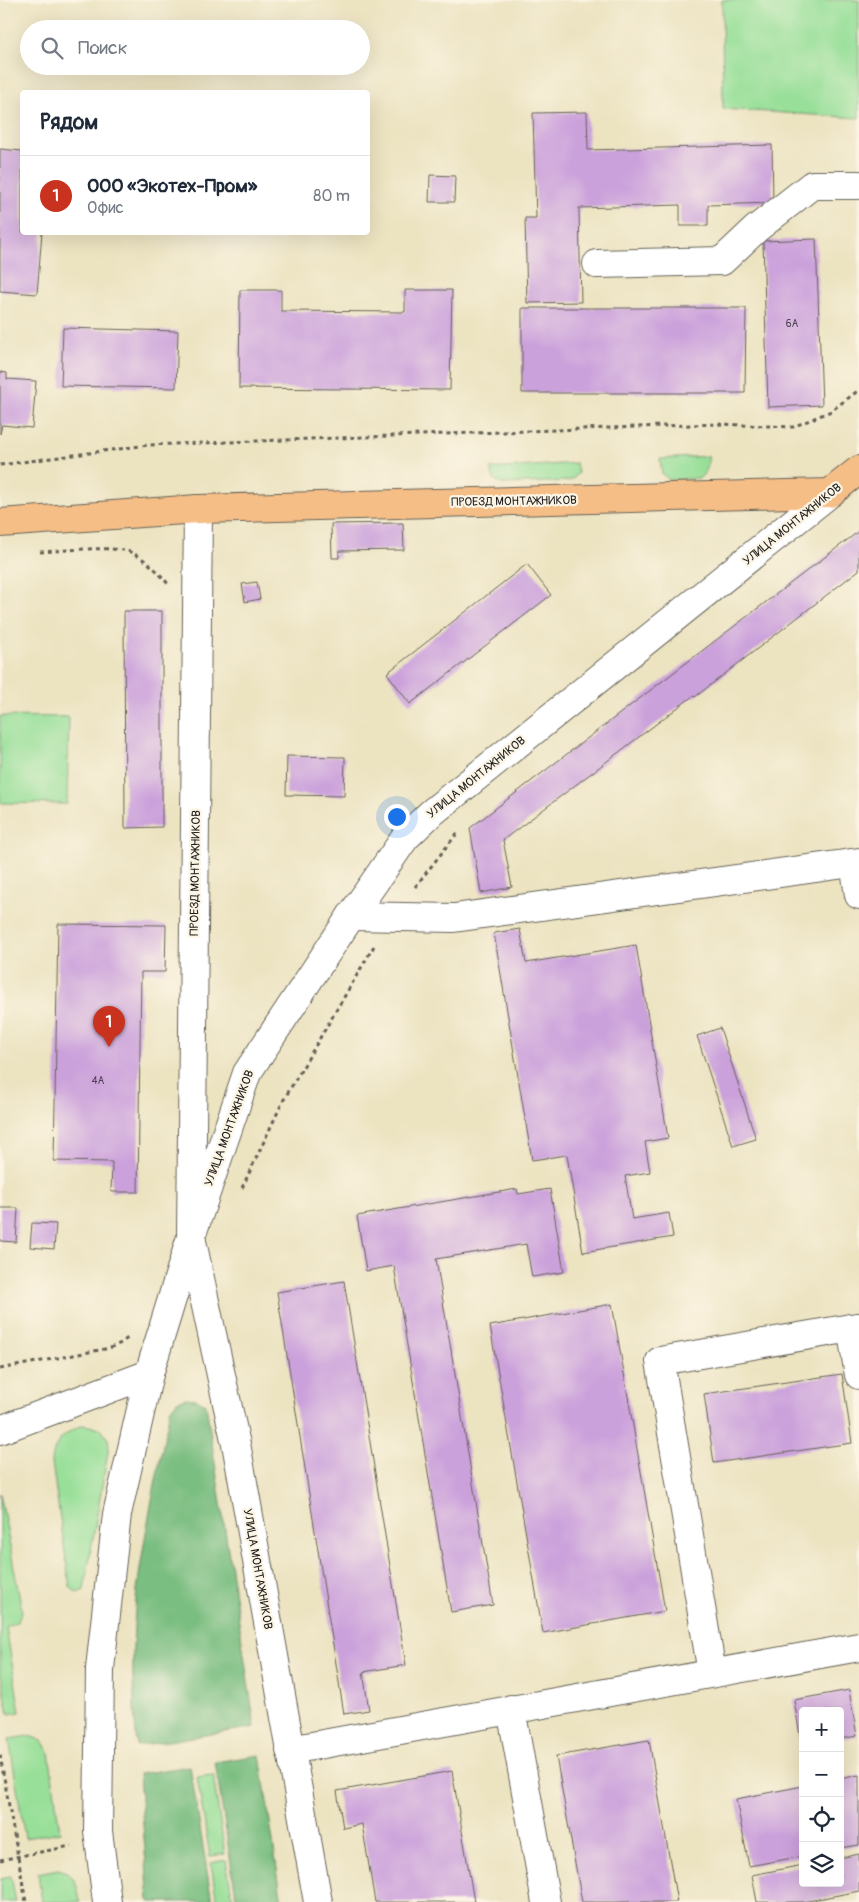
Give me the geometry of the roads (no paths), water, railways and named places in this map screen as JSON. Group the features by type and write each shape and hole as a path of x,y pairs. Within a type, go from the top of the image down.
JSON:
{"main road":[{"name":"УЛИЦА МОНТАЖНИКОВ","path":"830,493 859,470"},
{"name":"ПРОЕЗД МОНТАЖНИКОВ","path":"0,522 198,509 830,493"}],"street":[{"path":"597,264 722,261 756,229 812,185 859,185"},
{"name":"УЛИЦА МОНТАЖНИКОВ","path":"107,1902 98,1832 101,1659 117,1514 149,1374 191,1237 247,1073 405,838 430,814 830,493"},
{"name":"ПРОЕЗД МОНТАЖНИКОВ","path":"191,1237 198,509"},
{"path":"351,916 454,918 857,862 859,895"},
{"name":"УЛИЦА МОНТАЖНИКОВ","path":"191,1237 237,1449 318,1902"},
{"path":"712,1673 660,1361 855,1327 859,1376"},
{"path":"0,1430 149,1374"},
{"path":"290,1750 859,1647"},
{"path":"511,1709 546,1902"}],"place":[{"name":"ООО «Экотех-Пром»","path":"109,1047"}]}
